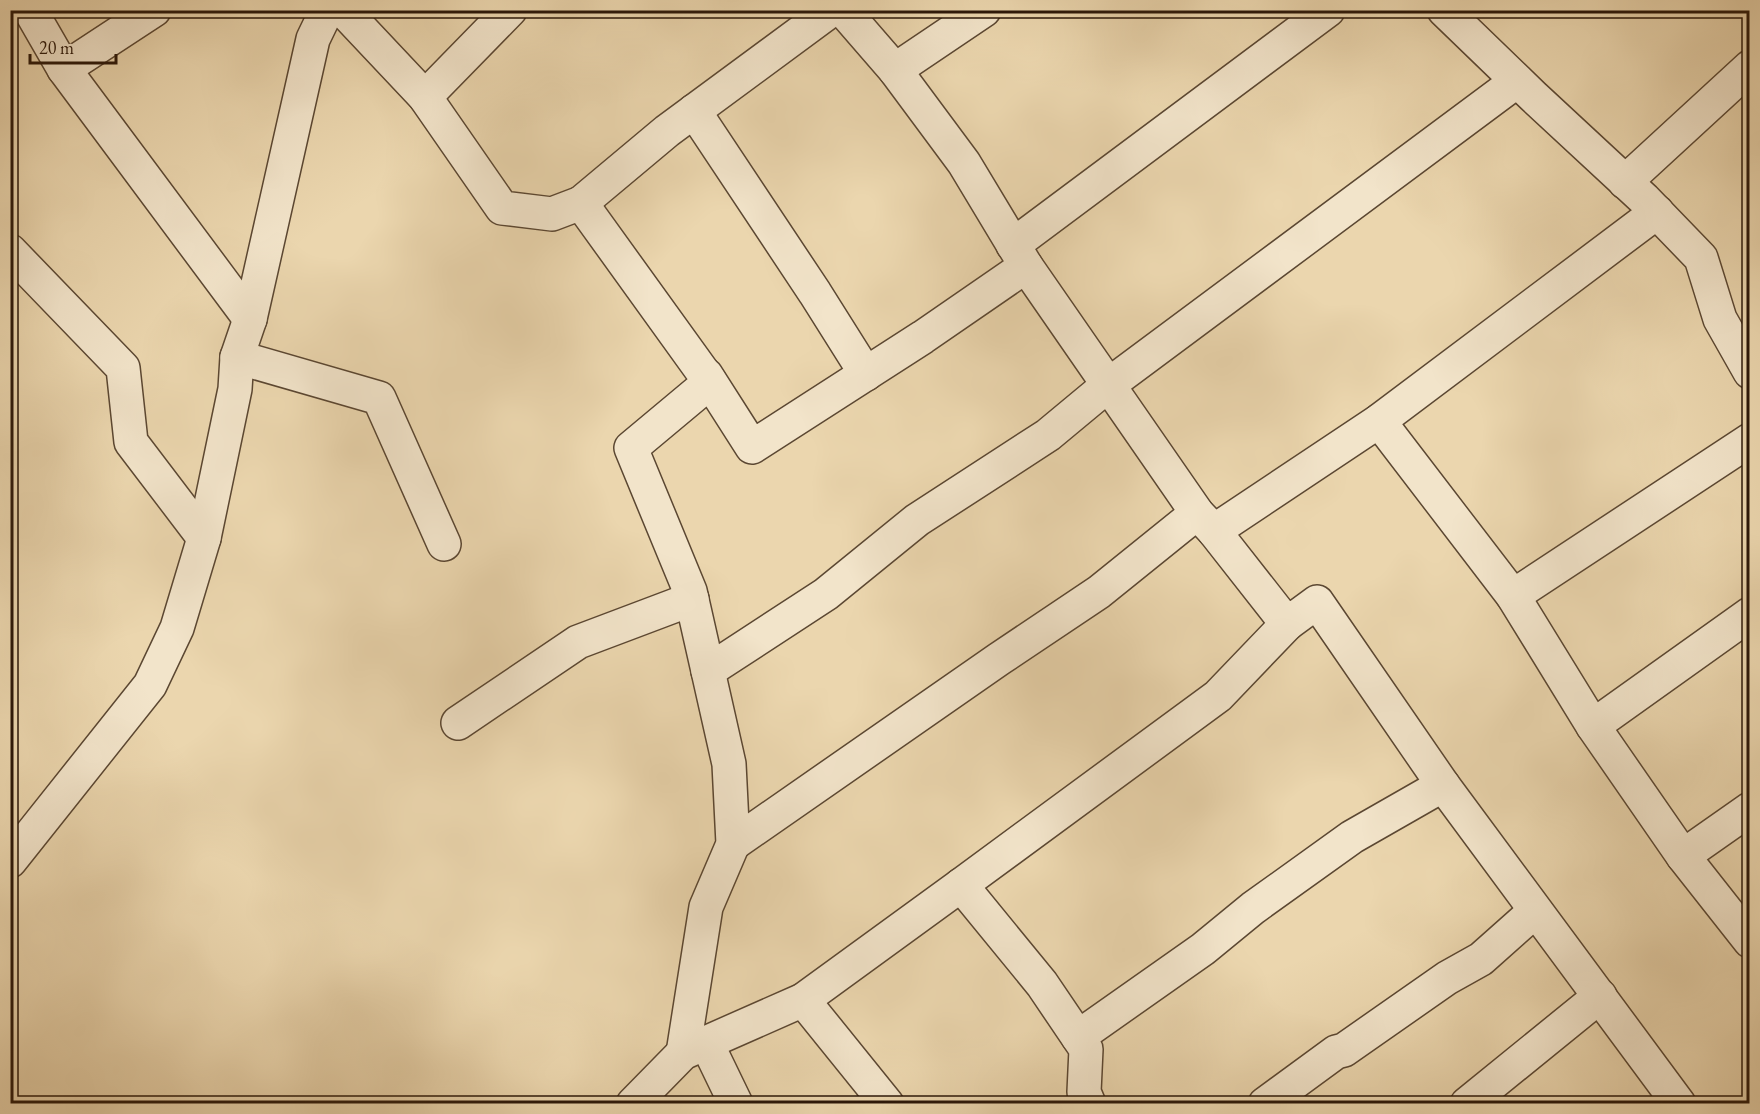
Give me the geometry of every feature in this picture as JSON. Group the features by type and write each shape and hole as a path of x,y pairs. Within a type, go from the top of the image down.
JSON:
{"street":[{"path":"30,10 63,69 250,319"},
{"path":"63,69 154,10"},
{"path":"10,861 150,685 177,628 204,538 235,389 237,357 250,319 320,25 298,10"},
{"path":"343,10 425,96 502,208 552,214 581,204 694,111 831,10"},
{"path":"425,96 510,10"},
{"path":"843,10 895,70 964,163 1019,256 1107,386 1205,522 1287,624"},
{"path":"895,70 984,10"},
{"path":"581,204 706,375 752,447 866,374 1019,256 1328,10"},
{"path":"1444,10 1657,212 1701,258 1720,319 1749,372"},
{"path":"1625,182 1749,67"},
{"path":"708,671 826,594 917,520 1048,435 1107,386 1517,81"},
{"path":"694,111 816,293 866,374"},
{"path":"734,844 999,659 1205,522 1379,421 1657,212"},
{"path":"10,251 123,368 131,442 204,538"},
{"path":"237,357 379,398 444,544"},
{"path":"706,375 710,382 631,448 692,599 729,764 734,844 706,908 695,1048 736,1104"},
{"path":"1379,421 1513,596 1593,726 1683,856 1749,941"},
{"path":"1513,596 1749,440"},
{"path":"458,723 578,642 692,599"},
{"path":"633,1104 695,1048 803,1000 961,885 1218,696 1287,624 1317,602 1443,785 1679,1104"},
{"path":"1593,726 1749,614"},
{"path":"1078,1037 1203,950 1253,908 1352,837 1443,785"},
{"path":"1683,856 1749,809"},
{"path":"961,885 1042,984 1086,1049 1084,1092 1089,1104"},
{"path":"1264,1104 1336,1052 1344,1050 1448,978 1481,959 1535,911"},
{"path":"1467,1104 1600,996"},
{"path":"803,1000 887,1104"}]}
